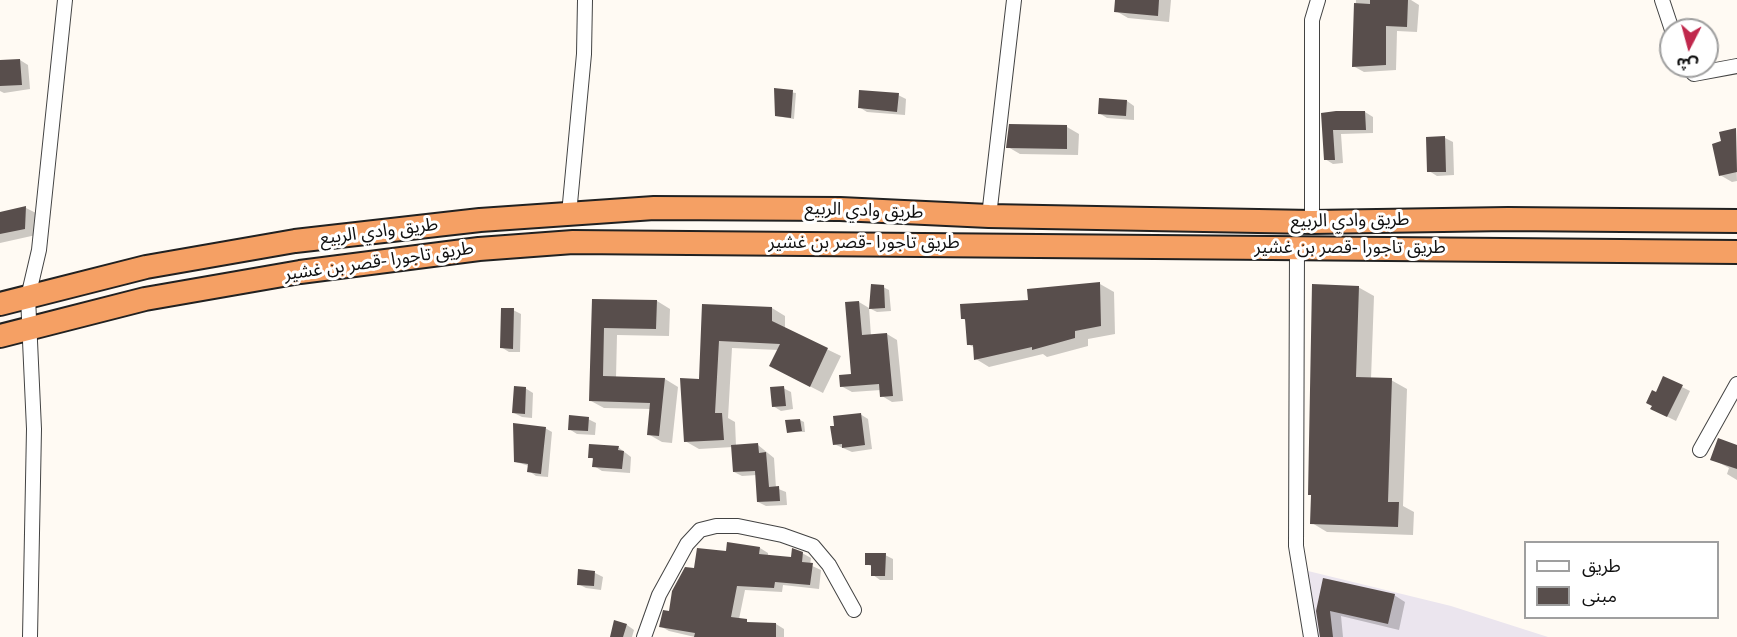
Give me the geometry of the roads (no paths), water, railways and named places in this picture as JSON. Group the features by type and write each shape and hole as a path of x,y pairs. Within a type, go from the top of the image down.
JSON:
{"highway":[{"name":"طريق وادي الربيع","path":"0,304 146,267 295,241 480,220 654,208 750,208 989,216 1312,222 1508,219 1737,221"},
{"name":"طريق تاجورا -قصر بن غشير","path":"0,336 145,299 300,272 478,249 573,242 1737,252"}],"street":[{"path":"30,637 34,429 28,297 39,250 65,0"},
{"path":"568,214 584,54 585,0"},
{"path":"989,216 1014,0"},
{"path":"1312,222 1312,20 1318,0"},
{"path":"1662,0 1668,18"},
{"path":"1719,69 1737,66"},
{"path":"1297,247 1296,546 1311,637"},
{"path":"1700,450 1737,384"},
{"path":"644,637 659,595 687,544 700,530 716,526 738,526 782,535 813,546 829,565 854,610"}]}
